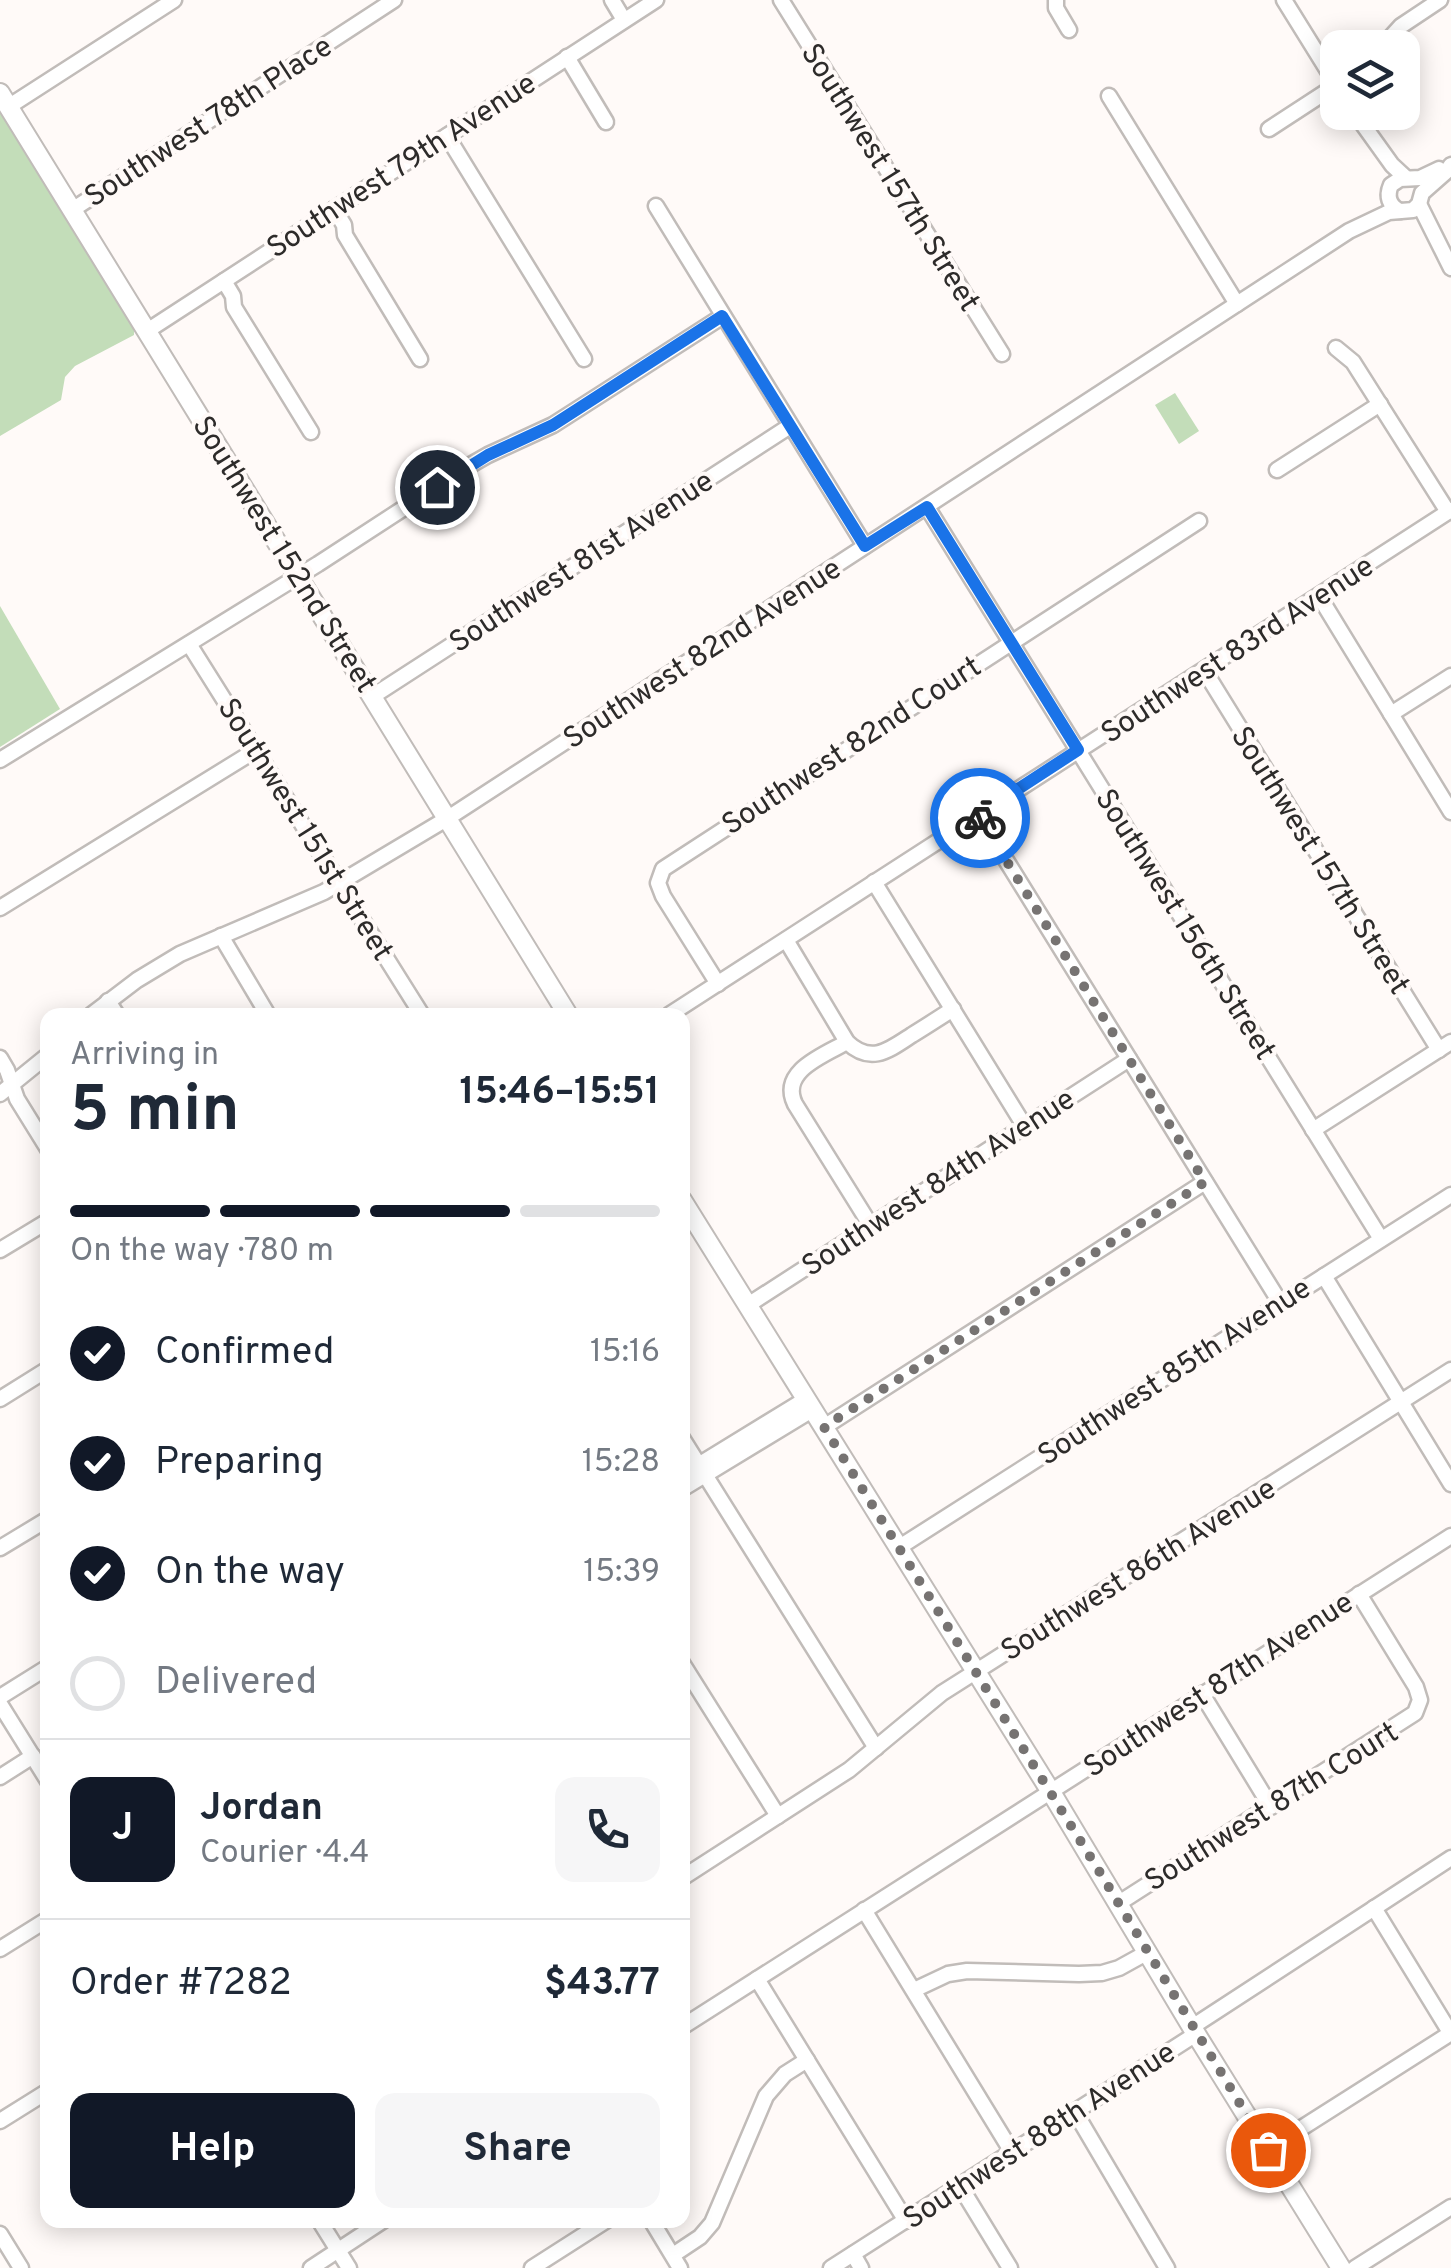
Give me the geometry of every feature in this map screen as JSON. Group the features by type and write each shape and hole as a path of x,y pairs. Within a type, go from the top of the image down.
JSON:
{"main road":[{"name":"Southwest 152nd Street","path":"4,100 564,1008"},
{"path":"690,1213 1341,2268"}],"street":[{"path":"4,100 174,0"},
{"name":"Southwest 78th Place","path":"72,210 394,0"},
{"path":"612,0 624,20"},
{"name":"Southwest 79th Avenue","path":"147,331 656,0"},
{"name":"Southwest 157th Street","path":"782,0 1002,354"},
{"path":"1056,0 1056,8 1069,30"},
{"path":"1284,0 1320,58"},
{"path":"1397,30 1440,0"},
{"path":"567,57 606,122"},
{"path":"1109,96 1237,304"},
{"path":"1269,128 1320,96"},
{"path":"1365,130 1384,170 1391,205 1412,205"},
{"path":"1366,130 1392,165 1418,185 1412,205 1450,266"},
{"path":"446,136 584,359"},
{"name":"Southwest 82nd Avenue","path":"1409,179 1451,165"},
{"name":"Southwest 82nd Avenue","path":"100,1008 164,963 339,885 448,818 1349,231 1412,205 1451,165"},
{"path":"1388,192 1398,180 1409,179"},
{"name":"Southwest 82nd Avenue","path":"1349,231 1388,192"},
{"path":"656,206 865,546"},
{"path":"330,212 335,229 345,235 420,359"},
{"path":"219,284 233,296 234,306 311,432"},
{"path":"0,760 477,461 553,425 722,316"},
{"path":"1336,348 1354,362 1450,511"},
{"path":"1277,470 1380,404"},
{"name":"Southwest 81st Avenue","path":"372,696 790,426"},
{"name":"Southwest 156th Street","path":"927,507 1381,1240"},
{"name":"Southwest 83rd Avenue","path":"680,1008 1450,511"},
{"name":"Southwest 82nd Court","path":"718,984 662,896 659,877 664,868 1199,521"},
{"path":"1319,596 1451,812"},
{"name":"Southwest 151st Street","path":"189,644 418,1008"},
{"name":"Southwest 157th Street","path":"1204,670 1445,1046"},
{"path":"1390,714 1451,676"},
{"path":"0,908 256,750"},
{"path":"978,815 1281,1304"},
{"path":"874,882 1025,1126"},
{"path":"221,936 264,1008"},
{"path":"786,940 847,1042 866,1054 883,1052 953,1009"},
{"path":"108,1001 112,1008"},
{"path":"847,1042 802,1070 790,1086 795,1104 870,1226"},
{"path":"1313,1130 1445,1046"},
{"path":"0,1058 8,1070 6,1090"},
{"name":"Southwest 84th Avenue","path":"748,1305 1129,1059"},
{"path":"6,1090 40,1061"},
{"path":"6,1090 17,1099 40,1136"},
{"path":"824,1427 1205,1182"},
{"name":"Southwest 85th Avenue","path":"898,1548 1451,1195"},
{"path":"0,1250 40,1226"},
{"path":"1324,1276 1451,1484"},
{"name":"Southwest 86th Avenue","path":"690,1873 850,1770 924,1706 1451,1370"},
{"path":"0,1399 40,1375"},
{"path":"690,1482 809,1404"},
{"path":"690,1450 876,1748"},
{"path":"690,1472 703,1470"},
{"path":"0,1548 40,1524"},
{"name":"Southwest 87th Avenue","path":"690,2022 1451,1536"},
{"name":"Southwest 87th Court","path":"1119,1903 1415,1714 1420,1706 1412,1680 1359,1594"},
{"path":"40,1672 0,1700 40,1767"},
{"path":"690,1675 778,1816"},
{"path":"1202,1694 1271,1806"},
{"path":"0,1778 33,1756"},
{"name":"Southwest 88th Avenue","path":"831,2268 1074,2112 1451,1858"},
{"path":"1268,2150 1451,2034 1374,1908"},
{"path":"864,1910 1012,2152"},
{"path":"0,1950 40,1925"},
{"path":"914,1990 967,1970 1102,1973 1148,1952"},
{"path":"757,1979 906,2221"},
{"path":"656,2228 677,2262 712,2223 766,2096 778,2080 807,2060"},
{"path":"0,2121 40,2095"},
{"path":"1074,2112 1168,2268"},
{"path":"960,2186 1010,2268"},
{"path":"1355,2268 1451,2207"},
{"path":"325,2228 350,2268"},
{"path":"311,2268 372,2228"},
{"path":"532,2268 594,2228"},
{"path":"0,2234 22,2268"},
{"path":"852,2254 861,2268"}],"green space":[{"path":"0,104 134,324 134,335 75,366 65,377 61,400 0,436"},
{"path":"1175,393 1199,431 1179,444 1155,405"},
{"path":"0,606 60,709 0,747"}],"way so far":[{"path":"980,818 1205,1182 824,1427 1268,2150"}],"route":[{"path":"437,487 488,455 553,425 722,316 865,546 927,507 1078,750 978,815 980,818"}]}
